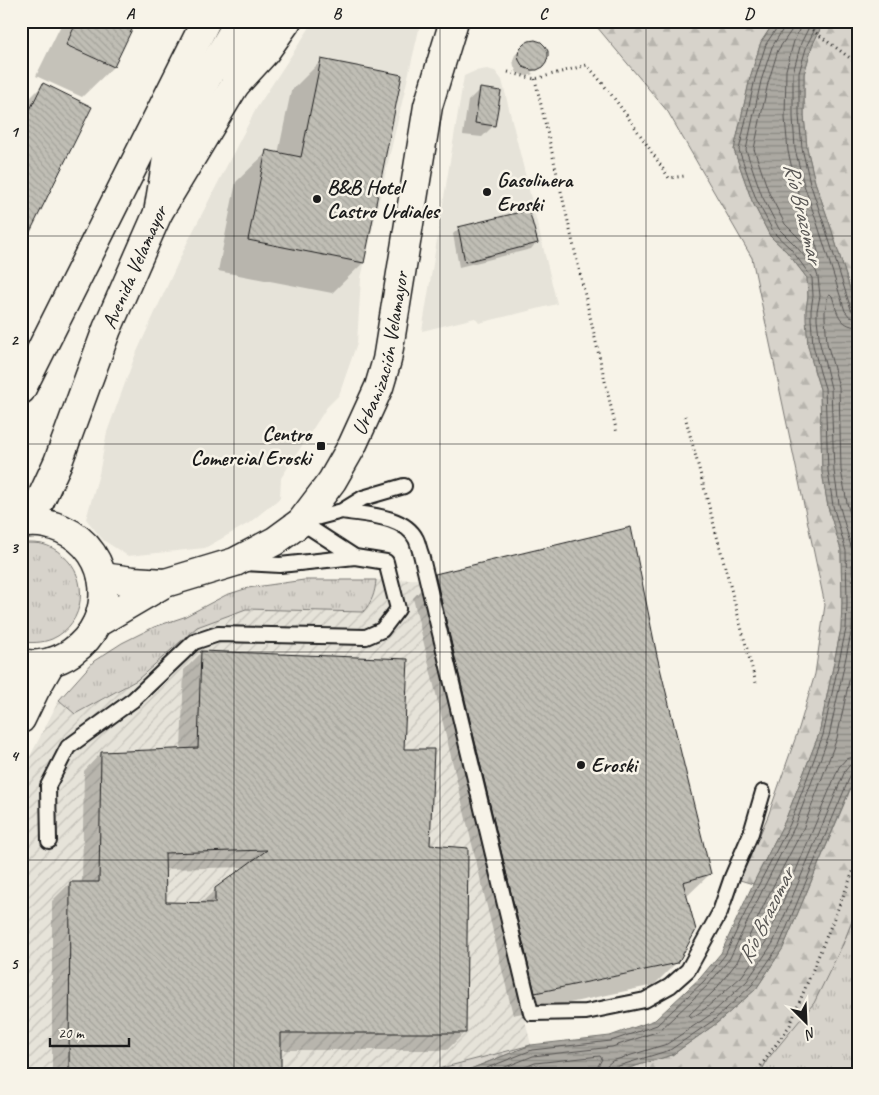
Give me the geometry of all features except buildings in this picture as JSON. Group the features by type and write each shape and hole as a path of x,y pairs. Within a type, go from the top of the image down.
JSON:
{"main road":[{"name":"Avenida Velamayor","path":"21,390 206,21"},
{"path":"158,213 168,152 239,21"},
{"name":"Avenida Velamayor","path":"235,85 243,42 257,21"},
{"name":"Avenida Velamayor","path":"23,523 40,501 58,462 107,330 158,213 235,85 265,52 287,21"},
{"name":"Urbanización Velamayor","path":"97,623 165,583 235,562 274,541 301,522 332,481 352,446 379,387 387,360 428,106 454,21"},
{"name":"Avenida Velamayor","path":"58,462 60,499 69,532"},
{"path":"21,663 27,665 51,662 66,657 79,648 90,637 97,623 104,593 102,577 97,563 90,551 80,540 69,532 55,526 40,523 23,523"},
{"name":"Urbanización Velamayor","path":"102,577 165,583"},
{"path":"21,719 51,662"}],"lane":[{"path":"301,522 342,511 363,498 404,486"},
{"path":"342,511 394,520 406,527 415,537 421,554 531,1013 586,1012 645,1000 670,986 688,970 720,912 732,877 751,833 763,792"},
{"path":"301,522 355,557"},
{"path":"49,841 48,786 68,747 133,700 194,642 218,634 366,637 382,630 398,609 386,562 355,557 280,565 235,562"}],"path":[{"path":"800,21 858,64"},
{"path":"508,72 535,79 587,65 603,83 669,178 685,176"},
{"path":"535,79 617,433"},
{"path":"685,416 756,683"},
{"path":"755,1074 790,1025 858,860"}],"shaded area":[{"path":"314,21 421,21 361,278 357,343 339,395 327,407 281,478 280,498 249,523 205,548 128,556 103,540 86,519 99,474 107,432 135,356 187,243 256,109"},
{"name":"Gasolinera Eroski","path":"487,69 495,71 502,80 557,304 479,323 475,318 422,331 464,76 475,71"},
{"path":"419,579 531,1045 418,1074 21,1074 21,774 59,700 75,714 137,680 197,627 246,609 363,612 370,604 375,591 376,580"}],"green space":[{"path":"592,21 775,21 761,42 750,78 734,150 752,201 770,236 787,252 807,278 808,345 820,389 822,472 828,507 841,550 842,603 841,629 819,734 785,821 753,884 740,880 768,816 799,728 815,674 825,605 752,258 668,112"},
{"path":"824,21 858,21 858,314 815,182 807,148 804,116 804,74 812,46"},
{"path":"21,544 45,545 60,553 71,564 77,575 80,587 80,600 72,623 52,639 33,643 21,642"},
{"path":"304,580 376,580 369,605 363,612 246,609 197,627 137,680 75,714 59,700 94,661 122,643 154,627 184,617 226,595 248,588"},
{"path":"858,771 858,906 843,944 814,1003 767,1060 760,1074 609,1074 672,1055 717,1023 756,989 783,948"},
{"path":"858,906 858,1074 760,1074 767,1060 843,944"},
{"path":"531,1045 458,1074 418,1074"}],"water":[{"name":"Río Brazomar","path":"775,21 824,21 812,46 804,74 804,116 807,148 815,182 858,314 858,770 783,948 756,989 717,1023 672,1055 609,1074 458,1074 531,1045 610,1036 655,1020 701,977 721,953 785,821 819,734 841,629 841,550 828,507 822,472 820,389 808,346 806,319 807,278 787,252 770,236 752,201 734,150 750,78 761,42"}],"place":[{"name":"Gasolinera Eroski","path":"487,192"},
{"name":"B&B Hotel Castro Urdiales","path":"317,199"},
{"name":"Centro Comercial Eroski","path":"321,446"},
{"name":"Eroski","path":"581,765"}]}
